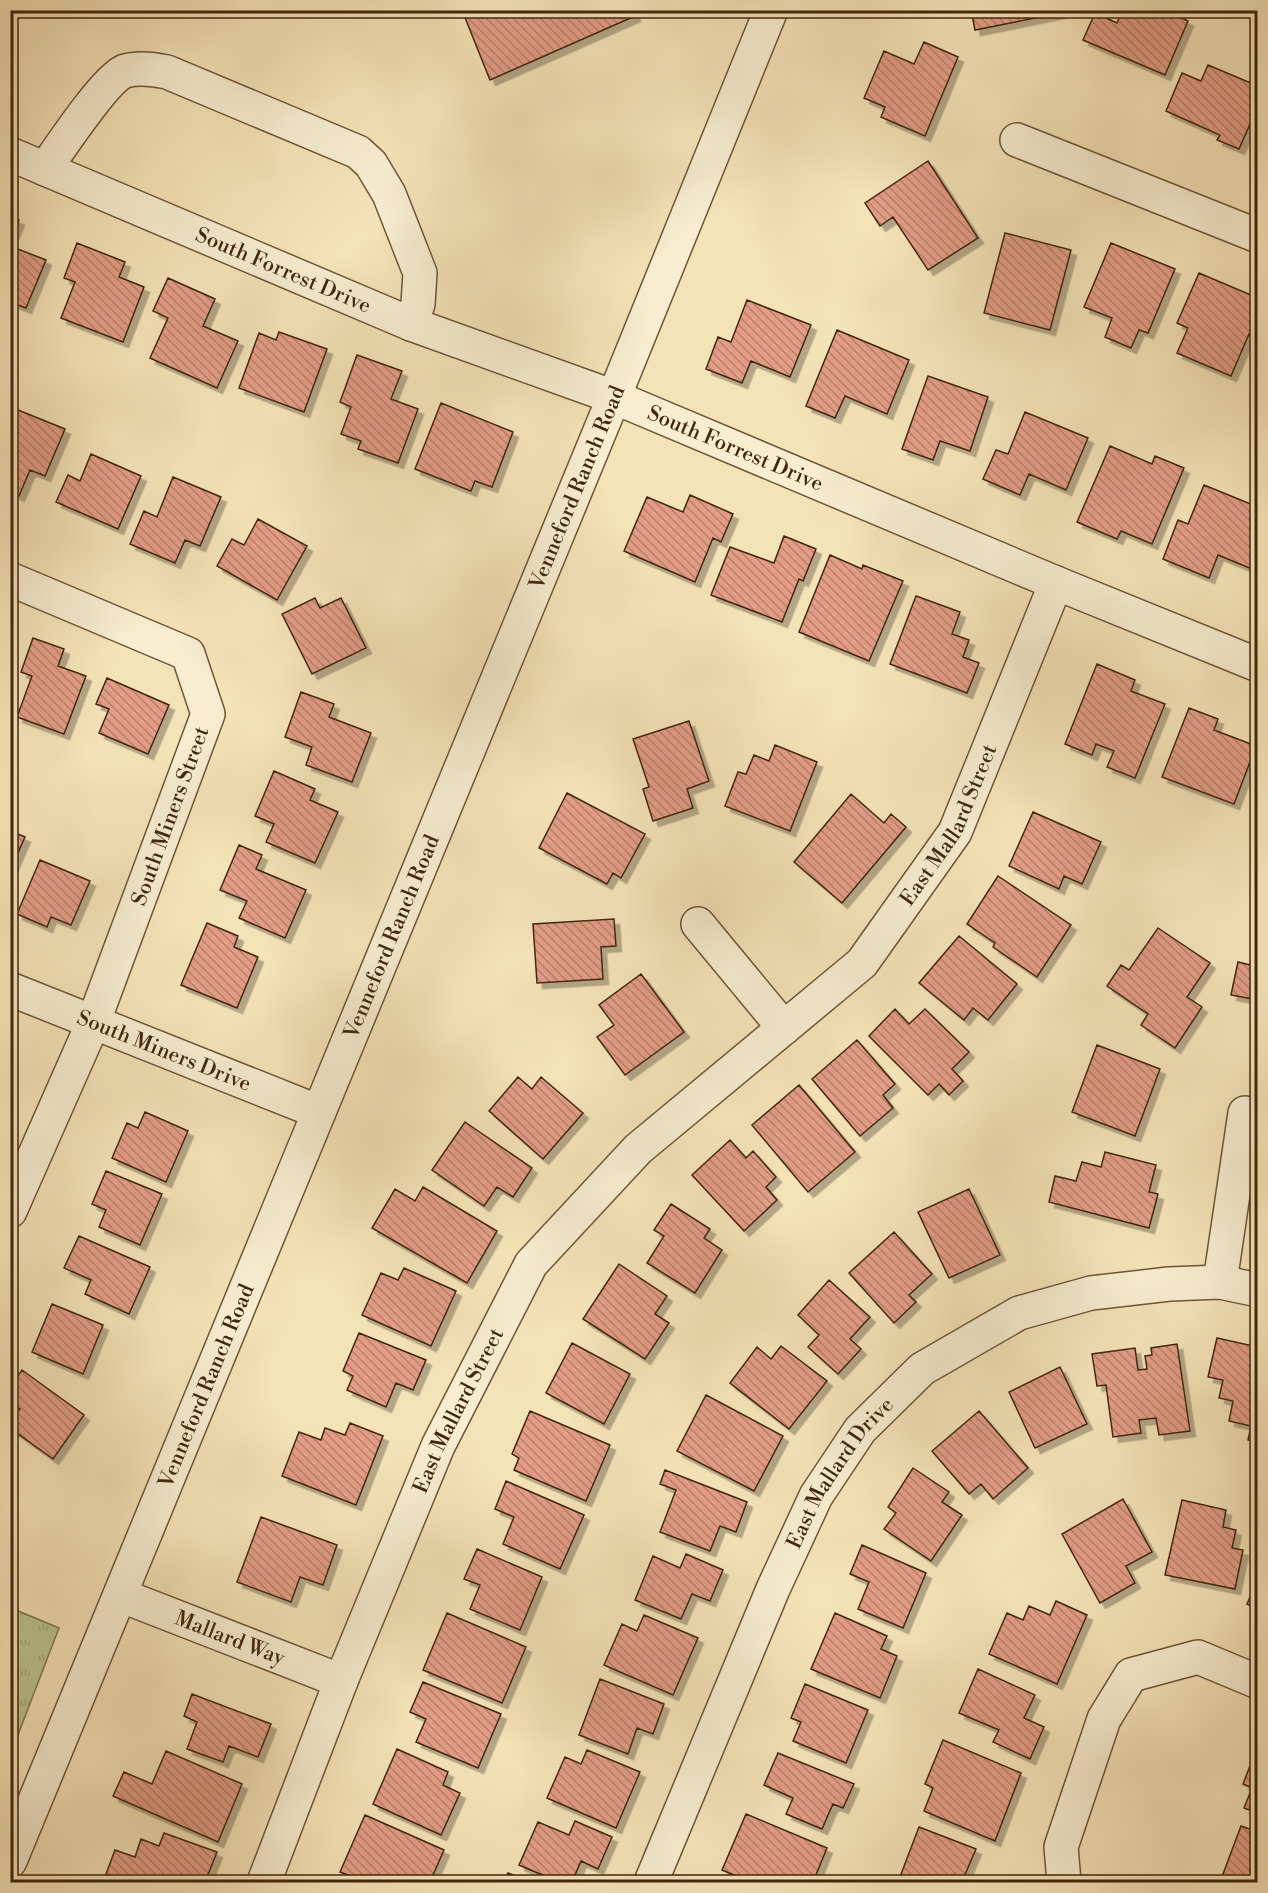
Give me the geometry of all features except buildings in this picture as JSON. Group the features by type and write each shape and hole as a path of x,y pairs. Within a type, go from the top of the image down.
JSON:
{"street":[{"name":"Venneford Ranch Road","path":"10,1861 614,397 771,10"},
{"path":"45,169 106,85 123,72 146,68 167,72 358,152 371,165 389,194 420,273 418,304 411,324"},
{"path":"1017,140 1257,236"},
{"name":"South Forrest Drive","path":"10,154 411,324 614,397 1257,665"},
{"name":"South Miners Street","path":"10,579 188,654 207,714 93,1023 10,1211"},
{"name":"East Mallard Street","path":"264,1882 341,1681 438,1446 531,1264 638,1149 862,963 955,832 1056,583"},
{"path":"699,924 784,1028"},
{"name":"South Miners Drive","path":"10,989 319,1112"},
{"path":"1220,1282 1245,1113"},
{"name":"East Mallard Drive","path":"651,1882 783,1568 816,1496 860,1430 922,1369 1019,1313 1091,1293 1169,1284 1220,1282 1257,1290"},
{"name":"Mallard Way","path":"120,1595 341,1681"},
{"path":"1064,1882 1061,1847 1104,1719 1131,1676 1198,1657 1257,1682"}],"green space":[{"path":"11,1608 59,1628 11,1753"}]}
